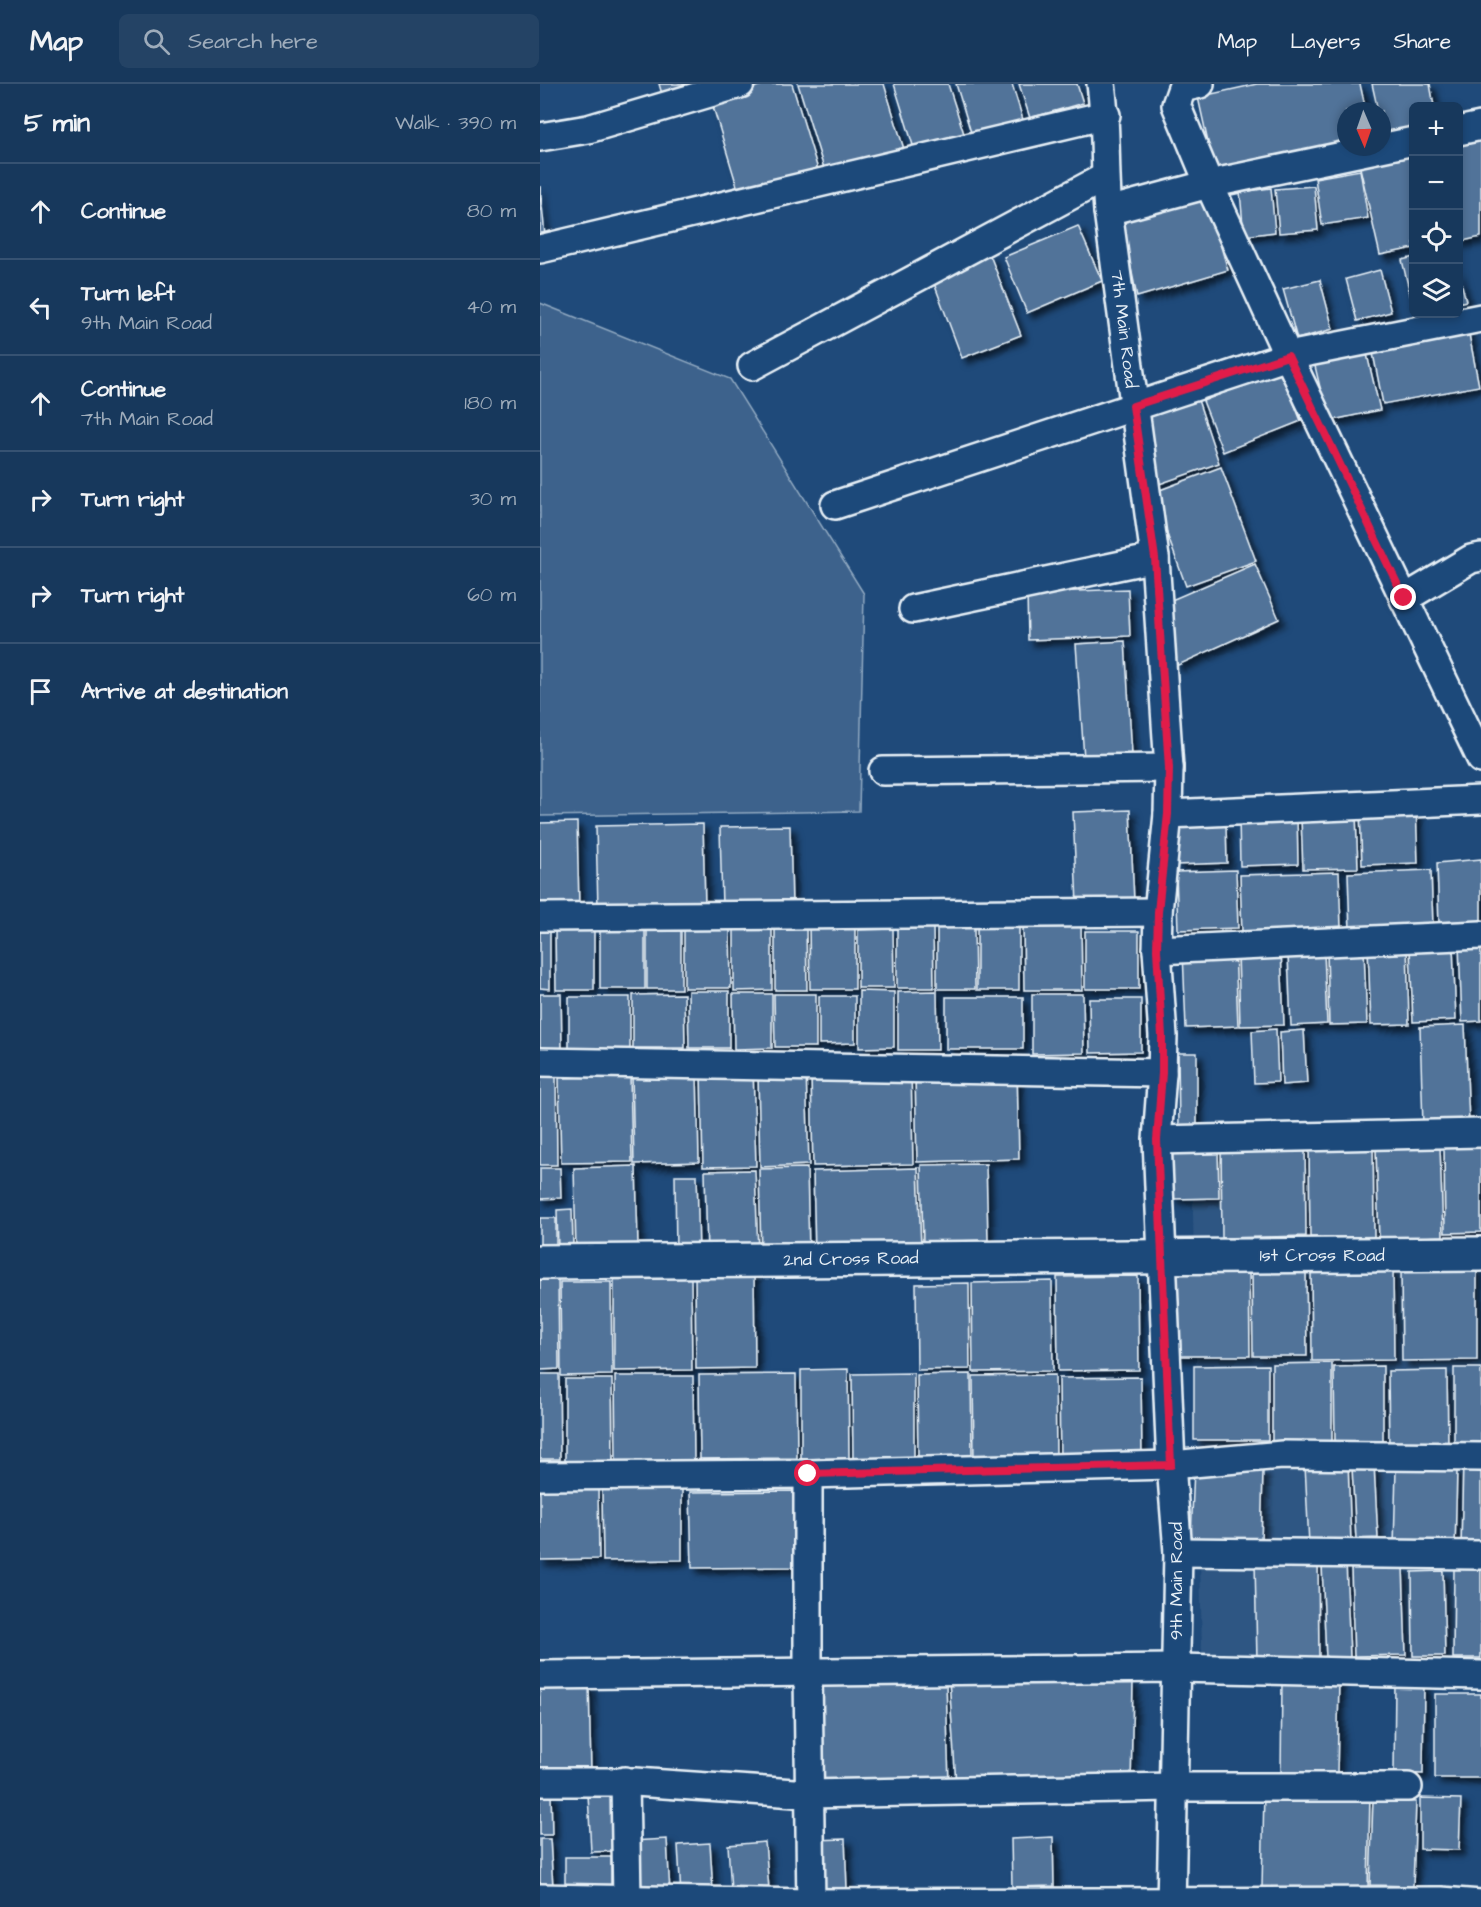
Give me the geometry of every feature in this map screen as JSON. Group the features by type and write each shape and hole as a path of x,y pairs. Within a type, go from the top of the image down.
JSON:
{"street":[{"path":"540,137 588,129 740,84"},
{"name":"7th Main Road","path":"1101,84 1106,114 1105,177 1108,211 1155,558 1169,768 1168,814 1158,912 1157,950 1162,1036 1157,1140 1162,1256"},
{"path":"1200,84 1182,88 1176,105 1209,184 1288,356 1404,598 1471,716 1481,759"},
{"path":"540,249 1106,114"},
{"path":"1463,130 1481,126"},
{"path":"1108,211 1209,184 1409,142"},
{"path":"752,366 1105,177"},
{"path":"835,505 1288,356 1481,318"},
{"path":"1404,598 1471,560 1481,557"},
{"path":"913,609 1155,558"},
{"path":"883,771 1169,768"},
{"path":"1168,814 1481,800"},
{"path":"540,917 1158,912"},
{"path":"1157,950 1481,935"},
{"path":"540,1062 1162,1073"},
{"path":"1157,1140 1481,1133"},
{"name":"1st Cross Road","path":"1162,1256 1481,1254"},
{"name":"2nd Cross Road","path":"540,1262 1162,1256"},
{"name":"9th Main Road","path":"1162,1256 1171,1465 1178,1552 1171,1905"},
{"path":"540,1476 808,1474 1171,1465 1281,1455 1481,1457"},
{"path":"808,1474 811,1905"},
{"path":"1178,1552 1481,1555"},
{"path":"540,1675 1176,1668 1481,1675"},
{"path":"540,1782 625,1781 809,1794 1173,1787 1408,1786"},
{"path":"625,1781 639,1902"},
{"path":"540,1898 811,1905 1171,1905 1441,1901 1481,1904"}],"shaded area":[{"path":"540,303 730,379 864,594 859,811 540,816"},
{"path":"1481,1159 1481,1661 1202,1653 1192,1165"}],"building":[{"path":"659,84 699,84 662,94"},
{"path":"766,84 792,84 819,173 740,196 711,100"},
{"path":"798,84 884,84 907,159 827,178"},
{"path":"894,84 948,84 966,140 916,155"},
{"path":"956,84 1012,84 1024,123 973,139"},
{"path":"1019,84 1077,84 1083,103 1030,118"},
{"path":"1257,84 1360,84 1364,102 1337,102 1337,149 1216,179 1198,97"},
{"path":"1372,84 1430,84 1433,102 1409,102 1409,137 1391,141 1391,102 1376,102"},
{"path":"1481,135 1481,237 1463,241 1463,156 1463,138"},
{"path":"1409,147 1409,249 1380,255 1358,159 1371,156 1391,156 1391,151"},
{"path":"1360,170 1368,218 1322,225 1315,178"},
{"path":"540,186 545,236 540,236"},
{"path":"1314,186 1318,230 1279,233 1275,189"},
{"path":"1271,188 1275,232 1244,236 1240,192"},
{"path":"1205,194 1228,270 1137,297 1121,219"},
{"path":"1078,226 1102,281 1027,313 1004,257"},
{"path":"990,255 1021,335 962,358 932,278"},
{"path":"1409,258 1409,290 1402,260"},
{"path":"1380,270 1391,312 1357,321 1346,279"},
{"path":"1320,280 1333,329 1297,339 1283,289"},
{"path":"1468,329 1479,386 1383,404 1372,348"},
{"path":"1366,350 1380,410 1328,421 1314,362"},
{"path":"1281,370 1301,421 1223,452 1203,401"},
{"path":"1197,397 1219,463 1151,487 1146,414"},
{"path":"1221,467 1256,561 1186,586 1152,493"},
{"path":"1255,564 1279,619 1176,666 1167,602"},
{"path":"1128,589 1130,636 1028,640 1027,593"},
{"path":"1125,641 1132,755 1084,758 1076,644"},
{"path":"1416,807 1418,863 1362,865 1360,809"},
{"path":"1130,810 1134,902 1077,905 1073,812"},
{"path":"1297,815 1298,864 1240,866 1239,817"},
{"path":"1356,815 1358,868 1303,869 1301,817"},
{"path":"577,822 579,907 540,908 540,823"},
{"path":"703,824 705,907 598,909 596,826"},
{"path":"1226,825 1227,863 1176,865 1175,827"},
{"path":"790,826 792,905 722,907 720,827"},
{"path":"1481,859 1481,923 1439,924 1437,863"},
{"path":"1236,870 1238,928 1178,930 1176,872"},
{"path":"1431,870 1433,927 1350,930 1348,873"},
{"path":"1339,872 1341,928 1242,932 1240,875"},
{"path":"734,922 772,922 772,990 734,991"},
{"path":"809,924 855,924 855,989 810,989"},
{"path":"1023,924 1081,924 1082,990 1024,990"},
{"path":"977,925 1019,925 1019,990 977,990"},
{"path":"937,926 974,926 975,989 937,989"},
{"path":"775,927 806,927 807,990 775,990"},
{"path":"933,927 934,988 897,988 897,928"},
{"path":"600,928 645,928 645,989 600,989"},
{"path":"540,929 550,929 550,989 540,988"},
{"path":"681,929 681,989 647,989 647,930"},
{"path":"893,929 894,988 858,988 858,930"},
{"path":"594,930 594,990 556,990 555,931"},
{"path":"684,930 730,930 731,988 684,988"},
{"path":"1085,931 1139,931 1139,989 1085,989"},
{"path":"1481,943 1481,1021 1462,1022 1459,944"},
{"path":"1407,946 1409,1024 1371,1025 1368,947"},
{"path":"1453,947 1456,1020 1413,1022 1410,948"},
{"path":"1235,950 1238,1026 1186,1028 1183,952"},
{"path":"1281,950 1284,1025 1240,1026 1238,951"},
{"path":"1364,950 1367,1024 1329,1025 1327,951"},
{"path":"1324,953 1327,1024 1291,1026 1288,954"},
{"path":"688,991 729,991 729,1048 689,1048"},
{"path":"859,991 894,992 894,1047 859,1048"},
{"path":"937,991 938,1050 898,1050 898,992"},
{"path":"540,994 561,994 562,1049 540,1049"},
{"path":"684,994 685,1048 633,1048 633,995"},
{"path":"733,994 772,994 772,1048 734,1049"},
{"path":"774,994 816,994 816,1047 775,1047"},
{"path":"1032,994 1083,994 1084,1053 1032,1054"},
{"path":"819,996 855,996 855,1043 819,1044"},
{"path":"569,997 630,997 630,1052 569,1053"},
{"path":"946,997 1023,997 1023,1049 946,1049"},
{"path":"1089,999 1141,999 1141,1052 1090,1053"},
{"path":"1465,1025 1469,1124 1423,1126 1420,1027"},
{"path":"1276,1029 1278,1082 1254,1083 1252,1031"},
{"path":"1304,1030 1307,1083 1282,1085 1280,1032"},
{"path":"1178,1053 1197,1053 1197,1130 1179,1130"},
{"path":"753,1070 756,1166 703,1167 701,1071"},
{"path":"806,1072 809,1165 760,1167 758,1073"},
{"path":"911,1072 913,1164 813,1166 811,1074"},
{"path":"1017,1072 1019,1159 917,1162 915,1074"},
{"path":"697,1074 699,1162 634,1164 632,1075"},
{"path":"556,1075 557,1165 540,1165 540,1076"},
{"path":"630,1076 632,1162 561,1163 559,1078"},
{"path":"1373,1141 1374,1237 1310,1237 1309,1142"},
{"path":"1444,1141 1481,1141 1481,1232 1445,1233"},
{"path":"1305,1144 1306,1236 1222,1238 1221,1145"},
{"path":"1218,1147 1219,1198 1173,1199 1172,1148"},
{"path":"1440,1147 1443,1236 1379,1239 1376,1149"},
{"path":"986,1164 988,1240 923,1242 921,1165"},
{"path":"636,1166 638,1247 576,1249 574,1168"},
{"path":"540,1168 560,1168 561,1198 540,1199"},
{"path":"807,1168 809,1252 761,1253 759,1169"},
{"path":"918,1168 921,1249 815,1251 813,1171"},
{"path":"755,1170 758,1252 707,1253 705,1171"},
{"path":"675,1175 697,1175 699,1254 676,1254"},
{"path":"572,1209 573,1247 558,1248 557,1210"},
{"path":"540,1218 556,1218 556,1245 540,1245"},
{"path":"1393,1267 1394,1360 1312,1361 1311,1268"},
{"path":"1477,1267 1477,1360 1402,1361 1401,1268"},
{"path":"754,1269 755,1368 696,1369 695,1270"},
{"path":"1306,1270 1307,1356 1253,1356 1252,1271"},
{"path":"1249,1271 1250,1356 1174,1356 1173,1272"},
{"path":"1138,1276 1139,1370 1058,1371 1057,1277"},
{"path":"614,1278 691,1278 692,1370 614,1371"},
{"path":"558,1279 559,1369 540,1370 540,1280"},
{"path":"1052,1281 1053,1371 973,1372 972,1283"},
{"path":"560,1282 611,1282 612,1375 561,1376"},
{"path":"969,1283 970,1369 917,1370 916,1284"},
{"path":"1332,1363 1332,1441 1272,1442 1272,1364"},
{"path":"1268,1365 1268,1440 1194,1440 1194,1366"},
{"path":"1383,1366 1383,1442 1335,1443 1334,1367"},
{"path":"1454,1368 1481,1368 1481,1445 1454,1446"},
{"path":"848,1369 849,1458 801,1459 801,1370"},
{"path":"1447,1370 1448,1446 1389,1447 1388,1371"},
{"path":"914,1373 914,1458 853,1458 852,1374"},
{"path":"540,1374 559,1374 560,1459 540,1459"},
{"path":"796,1374 797,1458 700,1459 699,1375"},
{"path":"971,1374 972,1458 918,1459 917,1375"},
{"path":"1055,1375 1056,1459 974,1459 973,1376"},
{"path":"615,1376 693,1376 694,1460 616,1461"},
{"path":"1141,1377 1142,1460 1060,1461 1059,1378"},
{"path":"565,1379 612,1379 613,1461 565,1462"},
{"path":"1463,1462 1481,1462 1481,1550 1461,1549"},
{"path":"1348,1463 1351,1543 1309,1544 1305,1465"},
{"path":"1374,1465 1378,1538 1356,1539 1352,1467"},
{"path":"1194,1468 1263,1471 1261,1542 1191,1539"},
{"path":"1396,1469 1457,1470 1455,1548 1394,1546"},
{"path":"598,1486 599,1559 540,1560 540,1487"},
{"path":"682,1487 682,1560 603,1561 602,1488"},
{"path":"795,1491 796,1567 692,1568 690,1492"},
{"path":"1318,1560 1319,1660 1257,1661 1255,1561"},
{"path":"1346,1563 1350,1657 1326,1658 1322,1564"},
{"path":"1403,1567 1406,1655 1354,1656 1351,1568"},
{"path":"1454,1568 1481,1568 1481,1658 1453,1658"},
{"path":"1443,1571 1445,1656 1413,1656 1412,1572"},
{"path":"949,1679 1133,1681 1131,1784 956,1784"},
{"path":"1282,1680 1339,1680 1337,1775 1281,1774"},
{"path":"1395,1682 1424,1683 1423,1774 1394,1773"},
{"path":"946,1683 949,1786 823,1789 821,1686"},
{"path":"589,1685 591,1772 540,1773 540,1686"},
{"path":"1435,1694 1481,1694 1481,1778 1435,1778"},
{"path":"1264,1791 1370,1793 1368,1889 1262,1888"},
{"path":"540,1793 551,1793 552,1835 540,1835"},
{"path":"616,1793 618,1851 591,1852 588,1794"},
{"path":"1420,1798 1461,1799 1459,1850 1420,1849"},
{"path":"1373,1800 1416,1802 1413,1886 1370,1885"},
{"path":"1053,1837 1054,1886 1012,1887 1011,1839"},
{"path":"540,1839 550,1839 553,1887 540,1887"},
{"path":"667,1839 670,1893 635,1894 631,1841"},
{"path":"845,1839 847,1889 814,1890 813,1840"},
{"path":"765,1842 769,1889 731,1891 728,1845"},
{"path":"710,1843 713,1893 681,1895 678,1845"},
{"path":"565,1857 611,1857 611,1889 565,1890"}],"route":[{"path":"808,1474 1171,1465 1157,1140 1162,1073 1157,950 1158,912 1168,814 1169,768 1155,558 1133,406 1288,356 1404,598"}]}
